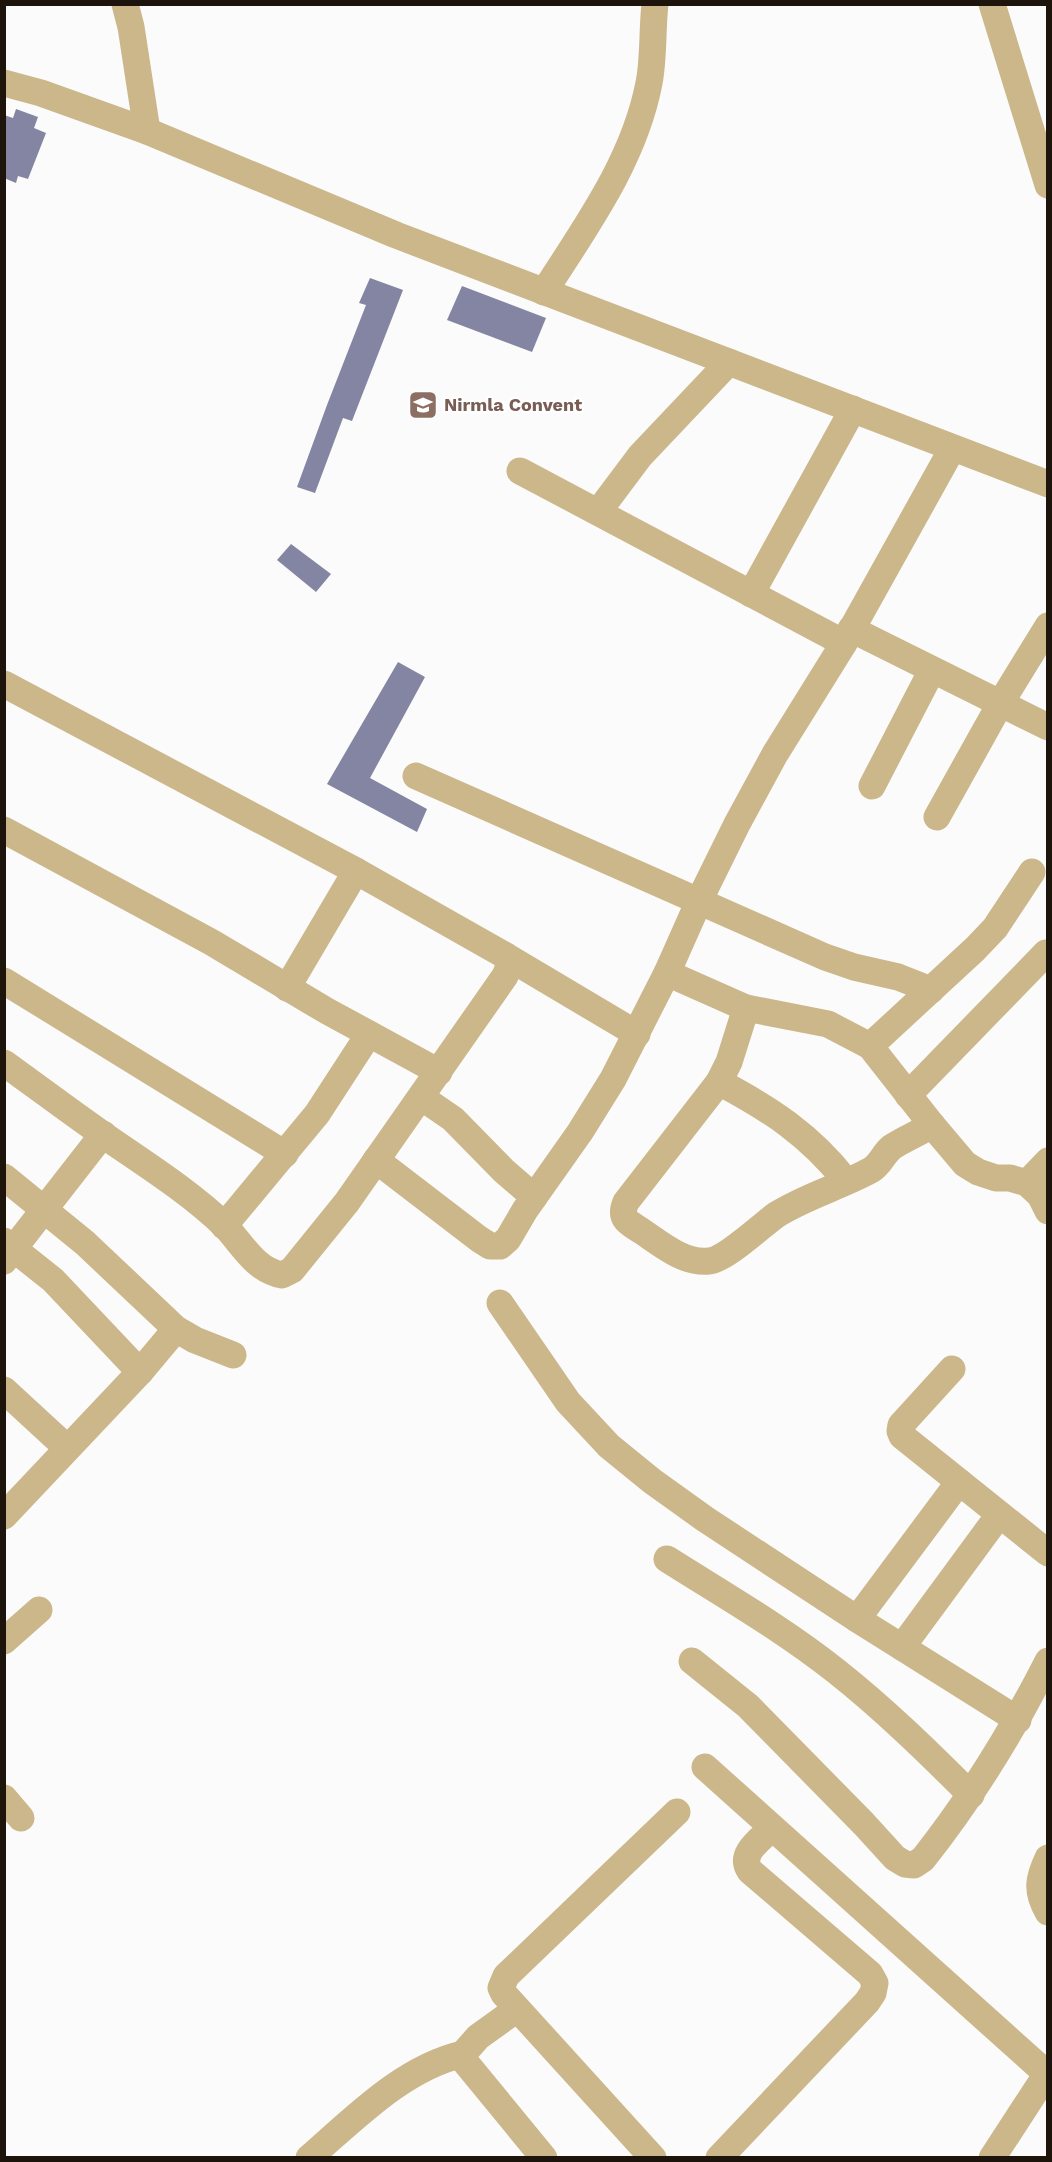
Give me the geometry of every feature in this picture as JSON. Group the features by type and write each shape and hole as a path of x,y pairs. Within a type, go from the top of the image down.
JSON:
{"street":[{"path":"125,4 131,27 147,131"},
{"path":"544,292 608,190 636,134 650,81 655,4"},
{"path":"992,4 1047,185"},
{"path":"4,83 41,93 147,131 396,235 1047,484"},
{"path":"598,512 640,456 729,362"},
{"path":"751,594 853,409"},
{"path":"376,1160 490,1246 500,1246 508,1239 613,1079 668,973 736,824 775,754 848,636 952,448"},
{"path":"520,471 751,594 932,670 1047,727"},
{"path":"937,817 1000,704 1047,626"},
{"path":"872,786 932,670"},
{"path":"4,684 356,871 637,1034"},
{"path":"416,776 825,957 854,967 898,977 931,990"},
{"path":"4,830 211,942 287,988 439,1072"},
{"path":"287,988 356,871"},
{"path":"870,1046 995,928 1032,872"},
{"path":"909,1095 1046,953"},
{"path":"4,1063 156,1172 224,1226 259,1265 272,1273 282,1275 292,1270 347,1202 439,1072 505,976 509,966 506,956"},
{"path":"668,973 746,1008 828,1024 870,1046 965,1164 978,1172 996,1178 1010,1178 1027,1183 1040,1194 1047,1211"},
{"path":"4,981 285,1154"},
{"path":"746,1008 729,1062 719,1083 622,1210 623,1217 629,1222 680,1256 710,1262 720,1257 797,1203 871,1170 883,1160 890,1148 932,1125"},
{"path":"224,1226 317,1114 369,1034"},
{"path":"719,1083 780,1117 806,1137 846,1181"},
{"path":"421,1096 453,1119 504,1171 534,1197"},
{"path":"103,1134 46,1209 8,1250 53,1280 140,1372"},
{"path":"1027,1183 1047,1161"},
{"path":"4,1176 46,1209 176,1329 195,1340 233,1355"},
{"path":"500,1303 568,1402 609,1446 652,1481 705,1519 1018,1720"},
{"path":"4,1516 140,1372 176,1329"},
{"path":"952,1369 901,1425 902,1436 1047,1553"},
{"path":"4,1390 67,1448"},
{"path":"857,1618 959,1482"},
{"path":"902,1647 999,1515"},
{"path":"667,1559 836,1671 920,1745 971,1795"},
{"path":"4,1641 39,1610"},
{"path":"692,1661 748,1706 895,1858 905,1864 914,1865 922,1859 971,1795 1018,1720 1047,1661"},
{"path":"705,1767 1047,2073 992,2157"},
{"path":"653,2157 517,2009 501,1988 506,1976 677,1812"},
{"path":"719,2157 867,2002 873,1993 875,1983 870,1974 750,1871 746,1865 745,1859 749,1852 772,1828"},
{"path":"1047,1858 1041,1872 1038,1894 1047,1912"},
{"path":"309,2157 381,2097 425,2067 444,2058 463,2054 478,2037 517,2009"},
{"path":"463,2054 466,2063 544,2157"}],"building":[{"path":"16,109 38,117 34,128 46,133 28,179 18,176 16,183 4,178 4,115 13,118"},
{"path":"370,278 403,290 352,421 343,418 315,493 297,487 366,305 359,303"},
{"path":"462,286 546,318 532,352 447,320"},
{"path":"291,544 331,574 316,592 277,560"},
{"path":"398,662 425,677 370,778 427,809 417,832 327,784"}],"place":[{"name":"Nirmla Convent","path":"423,405"}]}
